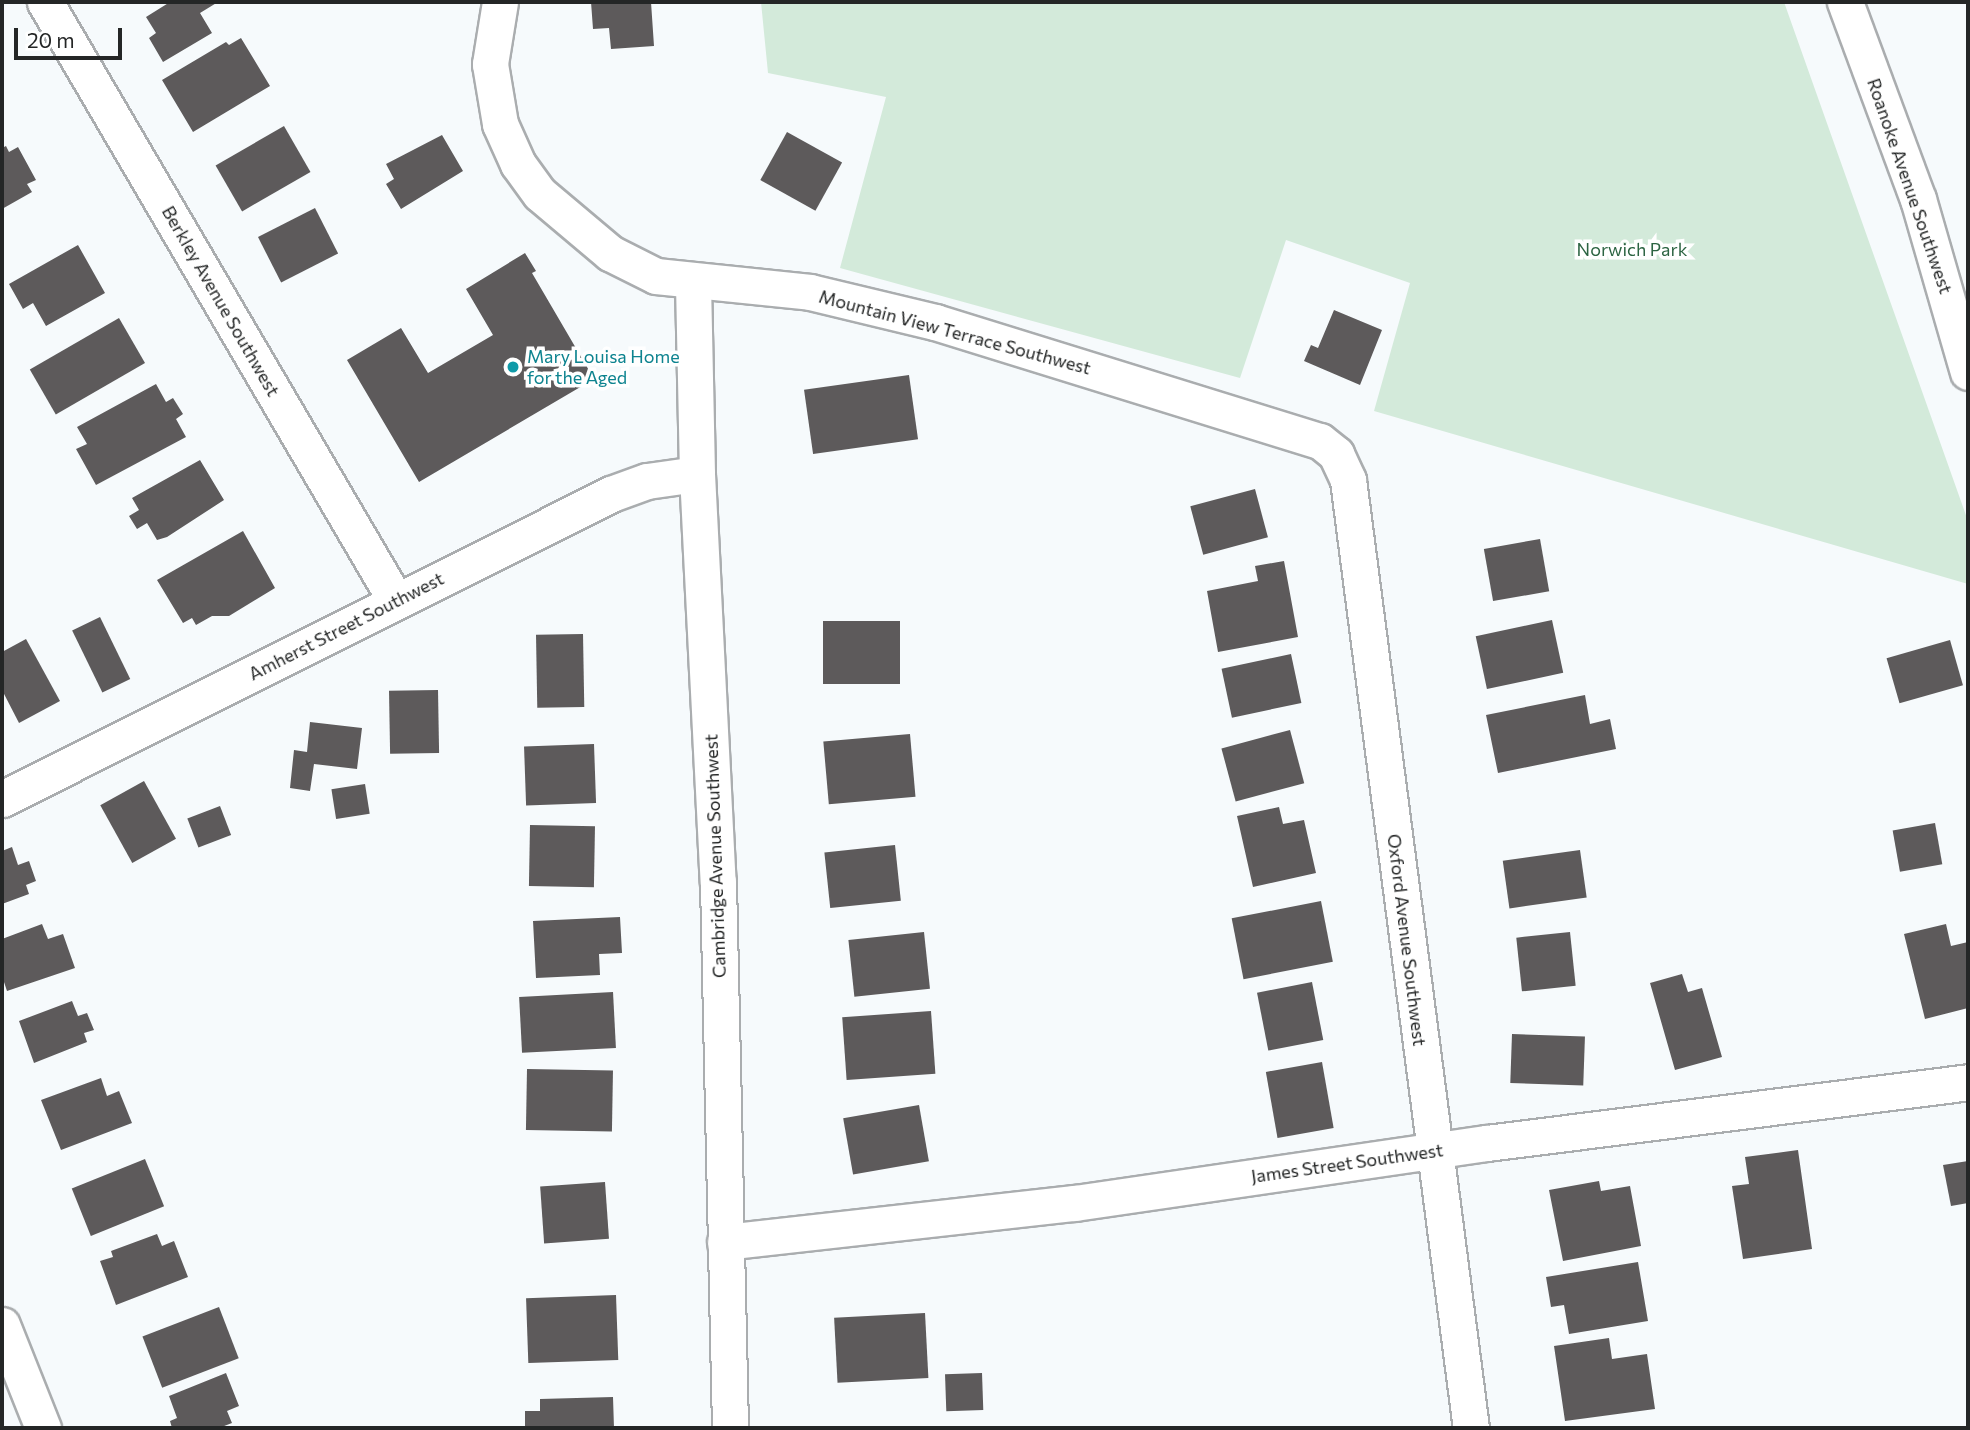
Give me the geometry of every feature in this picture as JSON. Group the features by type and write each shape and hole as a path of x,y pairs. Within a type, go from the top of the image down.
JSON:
{"street":[{"name":"Berkley Avenue Southwest","path":"45,2 396,601"},
{"name":"Mountain View Terrace Southwest","path":"499,2 491,83 500,124 518,164 540,194 610,253 656,276 693,283 777,286 935,323 1320,441 1336,454"},
{"name":"Roanoke Avenue Southwest","path":"1846,2 1918,199 1968,372"},
{"name":"Cambridge Avenue Southwest","path":"693,283 697,474 718,883 730,1428"},
{"name":"Oxford Avenue Southwest","path":"1336,454 1348,480 1431,1152 1471,1428"},
{"name":"Amherst Street Southwest","path":"2,799 611,494 647,481 697,474"},
{"name":"James Street Southwest","path":"725,1242 1076,1203 1431,1152 1968,1082"},
{"path":"2,1325 43,1428"}],"green space":[{"name":"Norwich Park","path":"761,2 1784,2 1968,521 1968,584 1374,411 1410,283 1286,240 1240,378 840,268 886,97 768,73"}],"building":[{"path":"170,2 218,2 200,13 212,33 163,62 149,38 156,33 146,17"},
{"path":"591,2 651,2 654,46 611,49 609,28 593,29"},
{"path":"241,38 270,86 193,132 162,80 226,42 229,45"},
{"path":"284,126 310,172 242,211 216,166"},
{"path":"787,132 842,163 815,211 760,180"},
{"path":"442,135 463,171 401,209 386,184 394,179 386,164"},
{"path":"6,146 9,152 18,147 36,180 27,184 32,192 2,209 2,148"},
{"path":"315,208 338,253 281,282 258,237"},
{"path":"78,245 105,293 46,326 33,303 23,309 9,284"},
{"name":"Mary Louisa Home for the Aged","path":"525,253 536,271 532,273 594,379 419,482 347,360 401,328 428,373 493,335 466,289"},
{"path":"1334,310 1382,330 1360,385 1304,361 1311,345 1318,348"},
{"path":"119,318 145,363 56,415 30,370"},
{"path":"909,375 918,439 813,454 804,390"},
{"path":"156,384 166,402 173,398 183,414 176,419 186,437 96,485 76,449 87,444 77,427"},
{"path":"200,460 224,500 167,537 157,540 147,523 137,529 129,516 139,510 132,498"},
{"path":"1255,489 1268,537 1203,555 1190,506"},
{"path":"243,531 275,588 229,616 212,616 196,625 192,618 183,623 157,580"},
{"path":"1540,539 1549,591 1493,601 1484,549"},
{"path":"1284,561 1298,637 1218,652 1207,591 1258,581 1255,566"},
{"path":"100,617 130,679 102,693 72,631"},
{"path":"1552,620 1563,673 1487,689 1476,636"},
{"path":"823,621 900,621 900,684 823,684"},
{"path":"583,634 584,707 537,708 536,635"},
{"path":"26,639 60,701 19,723 2,690 2,652"},
{"path":"1950,640 1963,685 1900,703 1887,658"},
{"path":"1291,654 1301,703 1232,718 1222,669"},
{"path":"438,690 439,753 390,754 389,691"},
{"path":"1585,695 1590,724 1610,719 1616,749 1498,773 1486,715"},
{"path":"310,722 362,728 357,769 314,764 310,791 290,788 294,750 307,752"},
{"path":"1290,730 1304,783 1236,802 1221,748"},
{"path":"910,734 915,797 829,804 823,742"},
{"path":"594,744 596,803 526,805 524,746"},
{"path":"144,781 176,839 132,863 100,805"},
{"path":"365,784 370,814 336,819 331,789"},
{"path":"220,806 231,835 198,847 187,819"},
{"path":"1279,807 1283,824 1304,820 1316,873 1253,887 1237,816"},
{"path":"1935,823 1942,864 1900,872 1893,830"},
{"path":"530,825 595,826 594,887 529,886"},
{"path":"895,845 901,901 830,908 824,852"},
{"path":"12,847 18,865 29,861 36,881 26,885 29,894 2,904 2,851"},
{"path":"1580,850 1587,898 1509,908 1503,861"},
{"path":"1321,901 1333,962 1244,979 1232,918"},
{"path":"620,917 622,953 599,954 600,975 536,978 533,921"},
{"path":"42,924 48,939 63,934 75,968 7,991 2,976 2,939"},
{"path":"1946,924 1951,946 1968,942 1968,1008 1925,1019 1904,934"},
{"path":"924,932 930,989 854,997 848,940"},
{"path":"1570,932 1576,986 1522,991 1516,938"},
{"path":"1682,974 1688,992 1702,988 1722,1057 1675,1070 1650,983"},
{"path":"1312,982 1323,1040 1268,1051 1257,993"},
{"path":"613,992 616,1048 522,1053 519,997"},
{"path":"72,1001 78,1016 87,1013 94,1030 84,1033 87,1042 34,1063 19,1021"},
{"path":"931,1011 935,1074 847,1080 842,1017"},
{"path":"1512,1034 1585,1037 1583,1086 1510,1083"},
{"path":"1322,1062 1334,1128 1278,1138 1266,1072"},
{"path":"527,1069 613,1071 612,1131 526,1130"},
{"path":"101,1078 107,1096 119,1091 132,1123 61,1150 41,1100"},
{"path":"919,1105 929,1161 853,1175 843,1118"},
{"path":"1798,1150 1812,1249 1743,1259 1732,1186 1749,1184 1745,1157"},
{"path":"145,1159 164,1206 91,1236 72,1189"},
{"path":"1968,1161 1968,1203 1951,1206 1943,1165"},
{"path":"1599,1181 1601,1191 1630,1186 1641,1246 1563,1261 1549,1190"},
{"path":"605,1182 609,1239 544,1243 540,1187"},
{"path":"157,1234 162,1246 174,1241 188,1277 116,1305 100,1261 113,1257 111,1251"},
{"path":"1638,1262 1648,1321 1569,1334 1564,1305 1551,1307 1546,1277"},
{"path":"616,1295 618,1360 528,1363 526,1298"},
{"path":"219,1307 239,1358 162,1388 142,1336"},
{"path":"925,1313 928,1378 838,1383 834,1318"},
{"path":"1609,1338 1612,1359 1647,1354 1655,1409 1565,1421 1554,1346"},
{"path":"226,1373 239,1406 227,1411 232,1423 219,1428 172,1428 170,1421 177,1418 169,1396"},
{"path":"982,1373 983,1410 946,1411 945,1374"},
{"path":"613,1397 614,1428 525,1428 525,1411 540,1411 540,1399"}],"place":[{"name":"Mary Louisa Home for the Aged","path":"513,367"}]}
